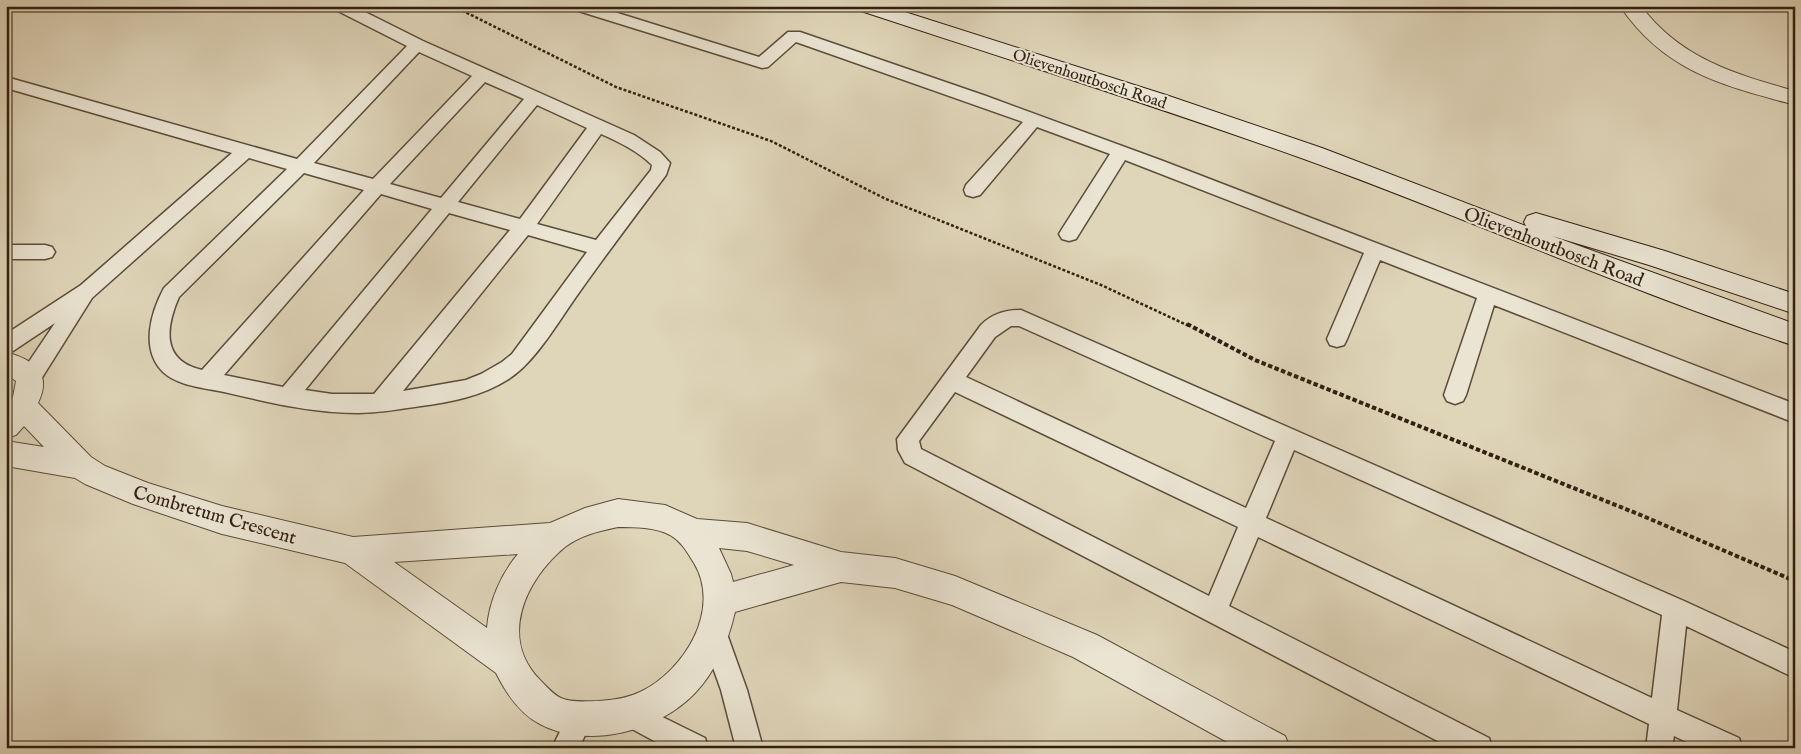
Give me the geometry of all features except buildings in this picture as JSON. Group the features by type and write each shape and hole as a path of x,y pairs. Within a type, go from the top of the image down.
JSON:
{"street":[{"name":"Olievenhoutbosch Road","path":"865,6 1158,100 1314,154 1636,278 1795,335"},
{"path":"1630,6 1640,22 1653,36 1685,61 1708,72 1795,98"},
{"name":"Olievenhoutbosch Road","path":"1314,154 1656,258 1795,304"},
{"path":"1656,258 1795,309"},
{"path":"6,363 22,368 30,378 30,392 15,417"},
{"name":"Combretum Crescent","path":"15,417 81,466 121,486 222,520 354,551 555,537"},
{"name":"Combretum Crescent","path":"6,454 81,466"},
{"path":"691,532 716,570 721,601 714,634 697,666 667,695 630,714 590,720 553,712 524,691 506,661 502,626 511,590 530,561 555,537 586,520 618,513 650,514 691,532 747,537 842,567 895,573 955,592 1084,646 1273,748"},
{"name":"Combretum Crescent","path":"354,551 506,661"},
{"path":"721,601 842,567"}],"lane":[{"path":"340,6 417,45 628,139 654,156 661,163 660,172 600,248 519,360 507,371 487,382 444,394 380,403 310,400 186,375 170,366 165,358 161,342 160,326 163,311 171,293 301,166 417,45"},
{"path":"578,6 762,63 794,36 1121,152 1795,414"},
{"path":"207,379 377,187 483,74"},
{"path":"6,82 246,151 600,248"},
{"path":"288,396 535,97"},
{"path":"972,190 1034,120"},
{"path":"380,403 524,227 598,126"},
{"path":"6,345 88,290 246,151"},
{"path":"1069,234 1121,152"},
{"path":"1337,339 1375,250"},
{"path":"6,252 45,252"},
{"path":"30,378 88,290"},
{"path":"1455,395 1488,294"},
{"path":"1480,748 913,456 909,450 908,439 988,331 998,321 1008,317 1021,318 1675,609 1795,665"},
{"path":"951,380 1729,748"},
{"path":"1214,611 1288,437"},
{"path":"1659,748 1675,609"},
{"path":"714,634 734,690 750,748"},
{"path":"630,714 695,748"},
{"path":"565,748 580,718"}],"path":[{"path":"453,6 616,87 771,141 886,199 1101,285 1190,326 1255,360 1643,516 1795,581"}]}
